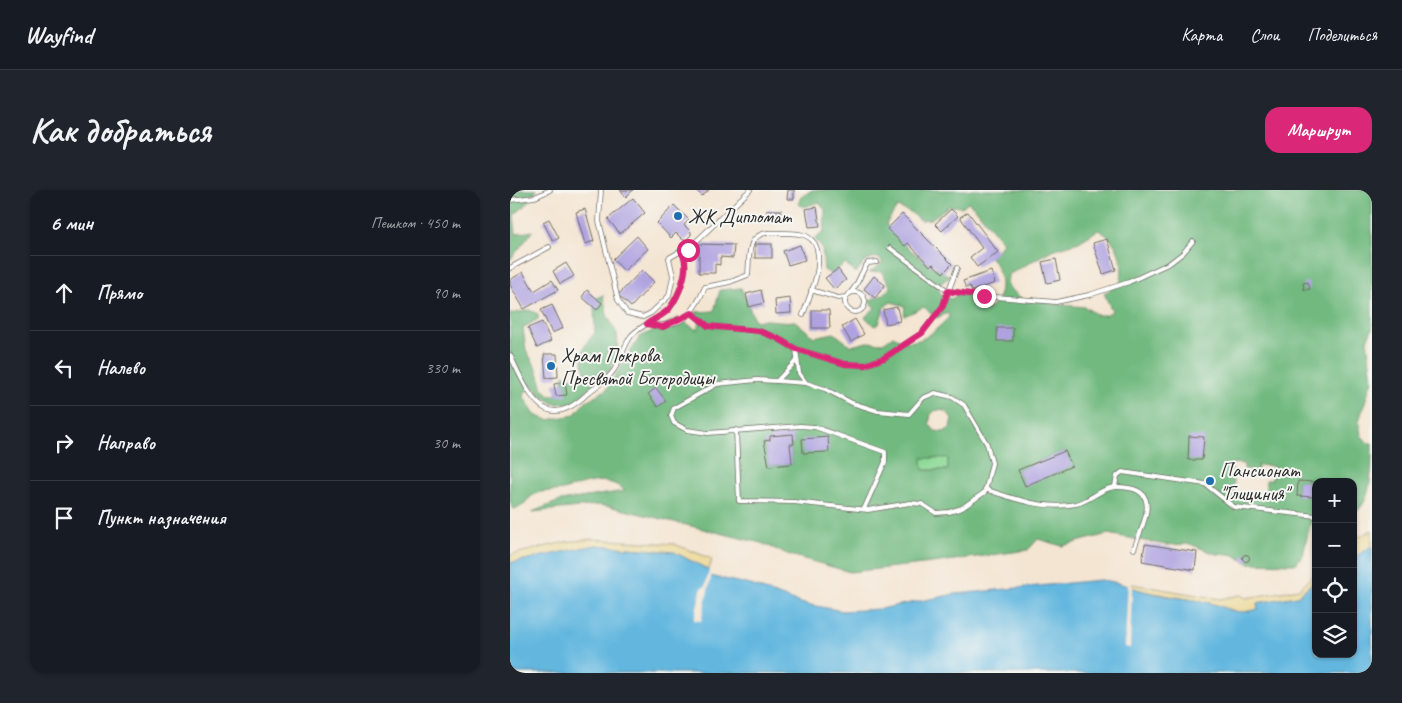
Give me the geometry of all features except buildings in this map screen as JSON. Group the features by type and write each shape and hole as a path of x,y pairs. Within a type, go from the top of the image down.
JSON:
{"lane":[{"path":"510,200 535,198 550,190"},
{"path":"510,355 533,400 548,411 563,411 579,404 590,392 603,383 613,371 632,335 669,310 680,290 686,262 683,254 681,251 669,258 673,276 669,296 651,313 643,317 627,313 618,300 600,221 601,190"},
{"path":"683,254 750,190"},
{"path":"647,324 663,327 692,313 705,287 748,276 751,244 758,236 769,231 798,232 809,236 815,242 818,256 811,290 803,315"},
{"path":"890,248 948,291 1056,302 1089,295 1137,278 1170,263 1183,253 1193,241"},
{"path":"510,268 549,247"},
{"path":"850,293 855,292 864,297 864,308 855,313 850,311 844,302 846,297 850,293 858,285 862,270 868,263 877,262"},
{"path":"692,313 708,326 759,331 777,338 796,349 845,364 865,365 884,358 922,333 943,306 957,268"},
{"path":"811,290 838,298 846,297"},
{"path":"796,349 796,362 799,373 806,383"},
{"path":"777,381 796,362"},
{"path":"736,430 739,501 794,502 864,509 910,503 922,504 936,513 949,512 973,500 985,489 992,464 987,444 964,405 952,397 935,393 924,398 909,414 878,411 861,406 806,383 756,380 717,384 674,408 671,416 674,423 687,430 708,433 736,430 800,426 815,427 829,434 885,452 885,462 864,509"},
{"path":"1115,486 1117,476 1122,472 1142,474 1206,484 1234,507 1312,516"},
{"path":"985,489 1018,501 1050,505 1075,504 1092,498 1115,486 1135,489 1148,502 1148,509 1134,549"}],"green space":[{"path":"510,190 537,190 526,205 514,215 516,234 533,231 510,260"},
{"path":"812,190 1372,190 1372,329 1367,340 1372,380 1359,421 1361,435 1368,443 1372,443 1370,481 1366,499 1357,511 1357,478 1312,478 1312,481 1298,481 1297,496 1312,497 1312,520 1303,555 1295,564 1248,563 1232,554 1216,554 1190,544 1166,545 1108,534 1062,546 1038,539 1028,550 850,572 790,555 761,543 612,507 598,505 532,512 560,501 625,491 602,481 538,493 523,505 513,509 510,500 510,314 529,310 538,314 538,319 523,328 526,350 537,369 543,389 551,396 561,393 564,375 576,379 585,372 582,355 587,343 595,333 594,306 597,298 603,295 607,315 617,334 618,345 611,369 573,403 555,404 541,396 531,384 523,396 535,415 548,420 574,415 586,401 606,390 640,337 678,318 697,330 700,320 695,312 714,311 720,290 741,288 755,321 795,321 814,337 834,333 851,346 867,342 883,343 893,336 902,340 917,341 930,334 949,317 948,313 936,318 924,307 904,316 905,306 891,302 884,307 879,324 874,326 865,317 875,308 869,301 884,294 891,287 881,271 869,273 882,264 881,259 874,257 864,262 856,273 845,263 831,274 824,270 822,248 815,239 824,232 825,210 819,202 804,207 798,204 801,197","holes":["968,202 976,209 1003,243 991,257 1000,278 1000,292 998,299 987,310 978,294 960,293 951,299 942,296 937,286 951,276 933,267 916,254 886,224 897,207 910,212 921,220 931,219 949,206 962,207","1098,230 1110,239 1118,252 1121,260 1122,276 1120,284 1104,293 1112,311 1107,315 1097,315 1085,307 1052,304 1039,299 1026,302 1007,286 1008,275 1052,250 1079,242","936,410 946,411 952,418 950,428 944,432 935,431 929,424 931,414","792,434 794,443 790,444 792,464 769,466 764,441 770,440 770,436","1204,437 1202,460 1188,459","1065,451 1071,466 1024,485 1018,470","922,458 948,458 948,470 923,470","1232,463 1244,464 1244,469 1258,470 1258,465 1273,466 1272,480 1266,480 1265,498 1233,496 1234,481 1231,480"]},
{"path":"948,457 948,470 922,470 922,458"}],"sand":[{"path":"1372,530 1372,546 1357,555 1357,538"},
{"path":"592,539 674,544 712,559 709,570 674,552 596,545 510,563 510,555 565,542"},
{"path":"1312,576 1312,583 1297,596 1257,603 1258,609 1242,613 1210,603 1132,589 1132,584 1220,599 1240,595 1246,598 1299,589"}],"water":[{"path":"596,545 674,552 711,571 710,576 751,585 800,603 843,611 880,609 955,594 1100,580 1159,595 1202,601 1243,612 1258,609 1257,603 1297,596 1312,583 1312,658 1357,658 1357,555 1372,546 1372,673 510,673 510,563"}],"pier":[{"path":"710,567 713,569 701,621 694,620 702,587 705,587"},
{"path":"1128,584 1132,586 1130,648 1125,647"}],"place":[{"name":"ЖК Дипломат","path":"678,216"},
{"name":"Храм Покрова Пресвятой Богородицы","path":"551,366"},
{"name":"Пансионат \"Глициния\"","path":"1210,481"}],"route":[{"path":"688,250 683,254 686,262 680,290 669,310 647,324 663,327 692,313 708,326 759,331 777,338 796,349 845,364 865,365 884,358 922,333 943,306 948,291 984,296"}]}
